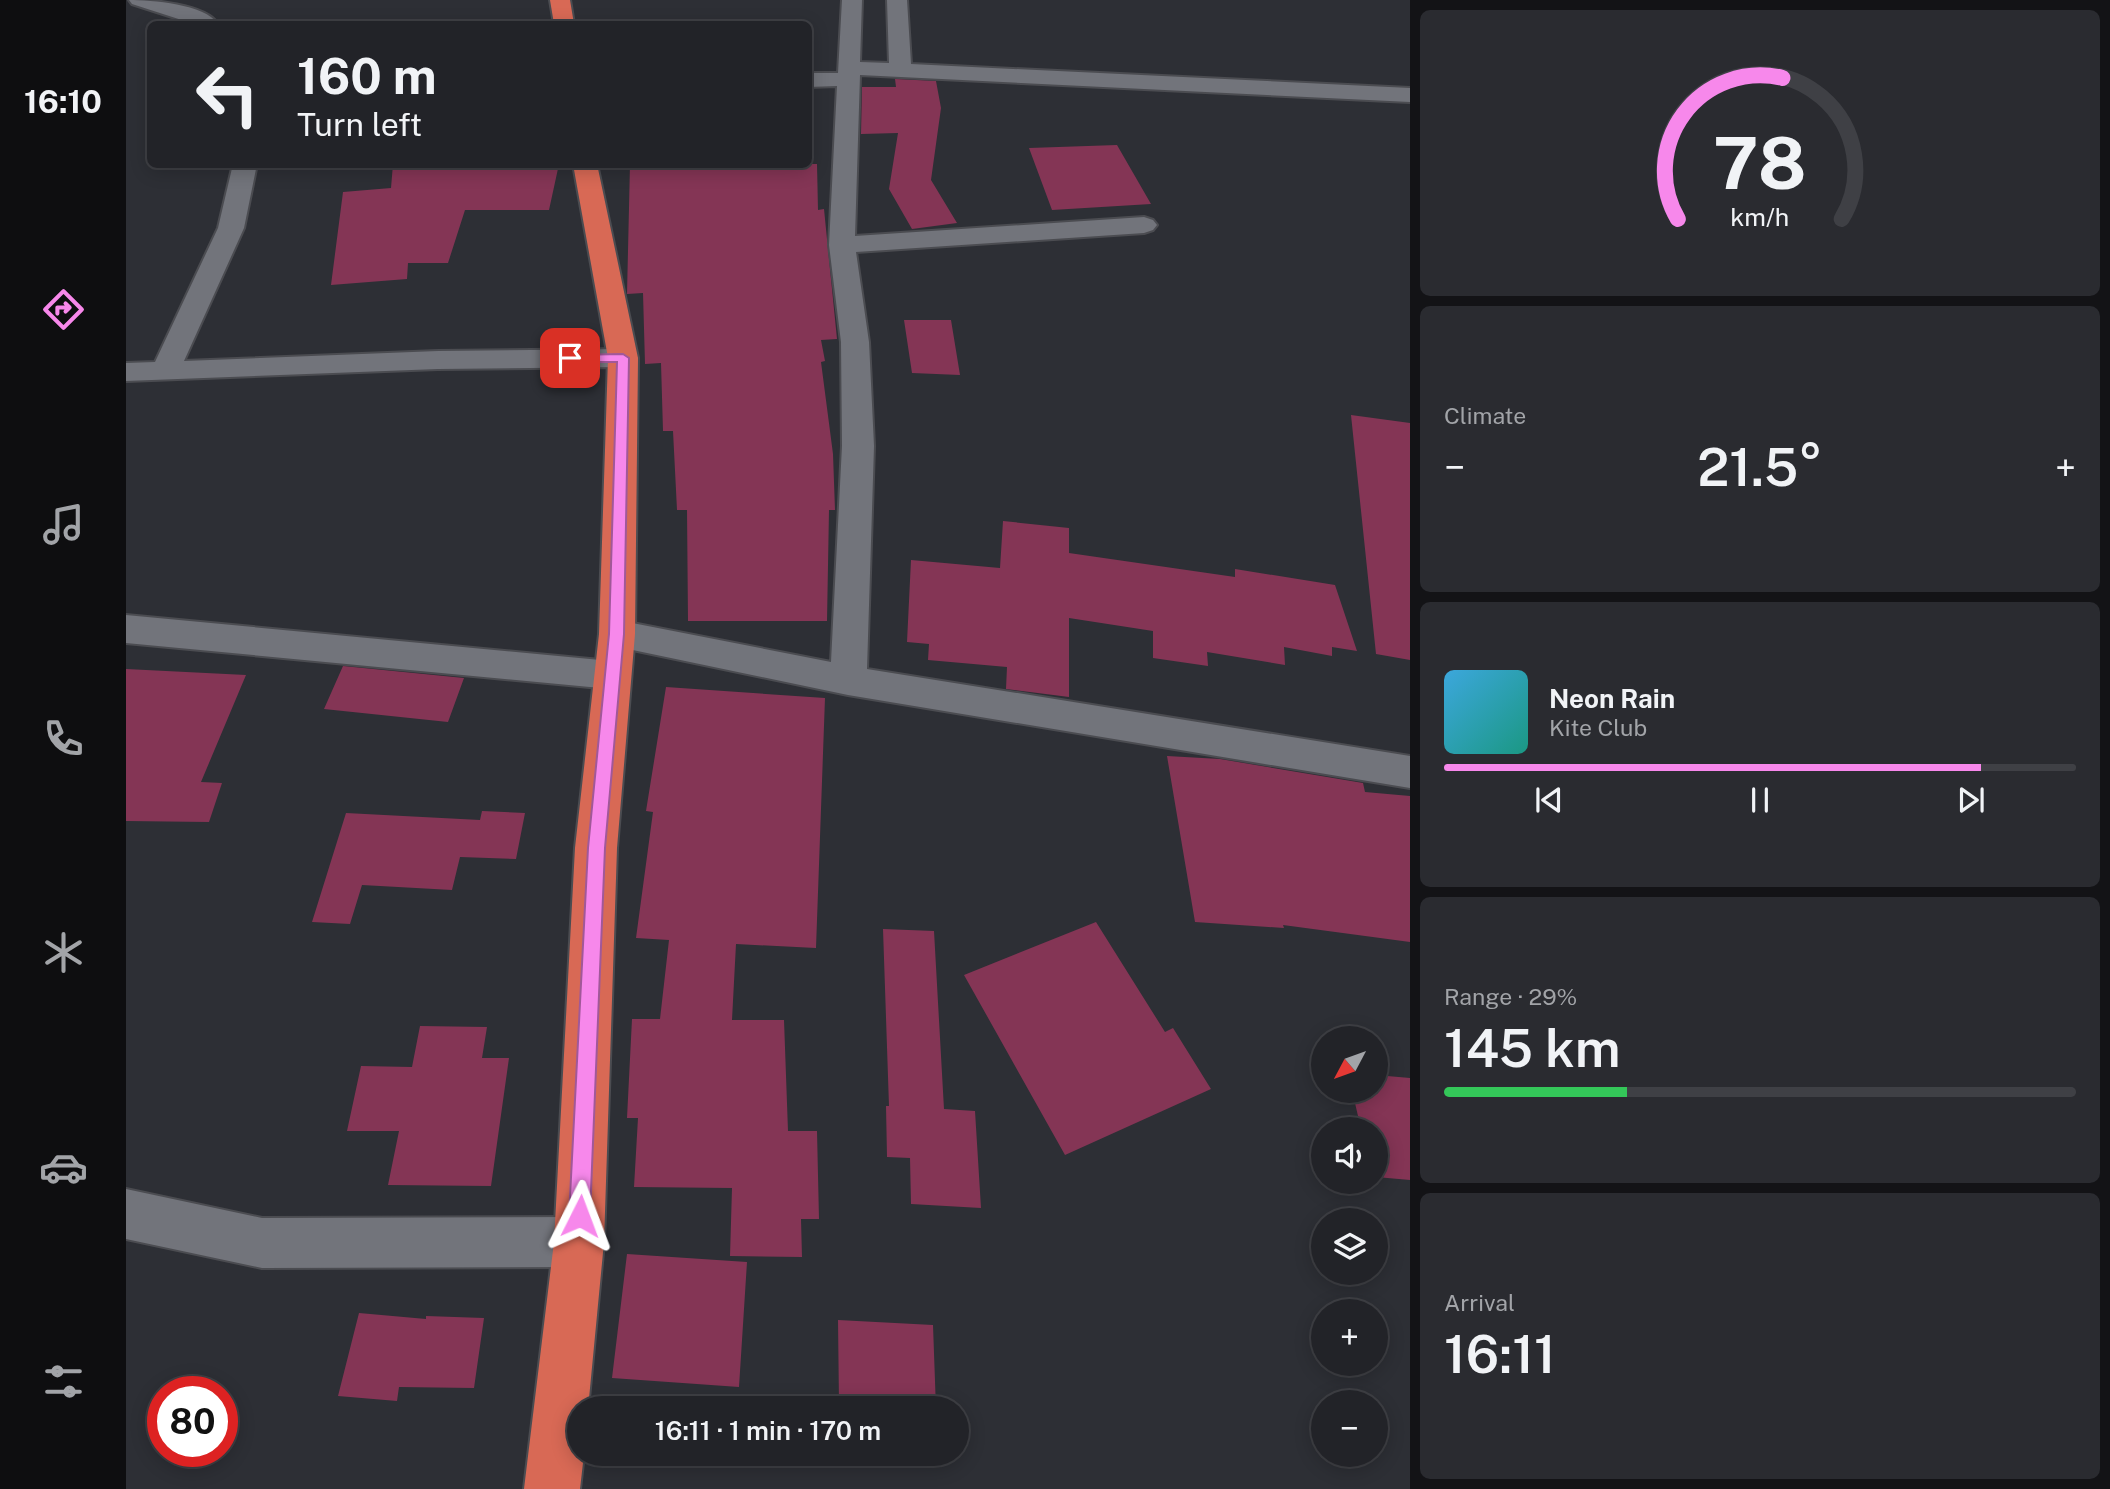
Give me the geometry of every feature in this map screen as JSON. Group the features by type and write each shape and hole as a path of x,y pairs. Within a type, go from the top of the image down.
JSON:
{"highway":[{"path":"560,0 564,21"},
{"path":"552,1489 579,1242 596,848 617,634 623,358 586,168"}],"street":[{"path":"139,0 205,21"},
{"path":"848,680 858,446 855,342 842,245 852,0"},
{"path":"897,0 900,69"},
{"path":"812,79 900,69 1405,101"},
{"path":"166,371 231,228 244,168"},
{"path":"842,245 1144,225"},
{"path":"126,372 438,360 623,358"},
{"path":"126,629 611,675"},
{"path":"617,634 848,680 1410,772"},
{"path":"126,1214 262,1243 579,1242"}],"building":[{"path":"895,79 936,81 941,108 931,180 957,223 912,229 889,189 898,133 861,134 862,87 896,87"},
{"path":"1117,145 1151,204 1052,210 1029,148"},
{"path":"812,164 817,164 818,210 824,209 837,339 821,340 825,361 821,362 833,454 835,510 829,510 827,621 688,621 687,510 677,510 673,431 663,431 661,363 645,364 643,293 627,294 630,168 812,168"},
{"path":"393,168 558,168 549,210 465,210 448,263 408,263 407,279 331,285 343,192 391,188"},
{"path":"904,320 951,320 960,375 912,373"},
{"path":"1351,415 1410,423 1410,660 1376,654"},
{"path":"1003,521 1069,528 1069,553 1235,577 1235,569 1335,585 1357,651 1332,647 1332,656 1284,647 1285,665 1207,652 1208,666 1153,658 1153,631 1069,618 1069,697 1006,689 1007,667 928,660 929,644 907,642 911,560 1000,568"},
{"path":"343,666 464,678 448,722 324,709"},
{"path":"126,669 246,675 201,782 222,783 209,822 126,821"},
{"path":"666,687 825,698 816,948 736,944 732,1020 784,1020 788,1131 817,1131 819,1219 801,1219 802,1257 730,1256 732,1188 634,1187 638,1118 627,1118 632,1019 660,1019 669,940 636,938 653,812 646,811"},
{"path":"1167,756 1220,759 1363,783 1365,792 1410,796 1410,942 1283,925 1284,928 1195,922"},
{"path":"482,811 525,813 516,859 460,857 452,890 362,885 350,924 312,922 346,813 480,820"},
{"path":"1096,922 1165,1032 1173,1028 1211,1089 1065,1155 964,975"},
{"path":"883,929 934,931 944,1109 975,1111 981,1208 911,1204 910,1158 887,1157 886,1106 889,1106"},
{"path":"420,1026 487,1027 482,1058 509,1058 491,1186 388,1185 399,1131 347,1131 361,1066 412,1067"},
{"path":"1388,1076 1410,1078 1410,1180 1388,1178 1388,1117 1358,1117 1355,1103 1388,1103"},
{"path":"627,1254 747,1262 739,1387 612,1378"},
{"path":"359,1313 426,1319 426,1316 484,1318 474,1388 399,1387 397,1401 338,1396"},
{"path":"838,1320 933,1325 936,1396 839,1396"}],"route":[{"path":"570,358 623,358 617,634 596,848 580,1216"}]}
